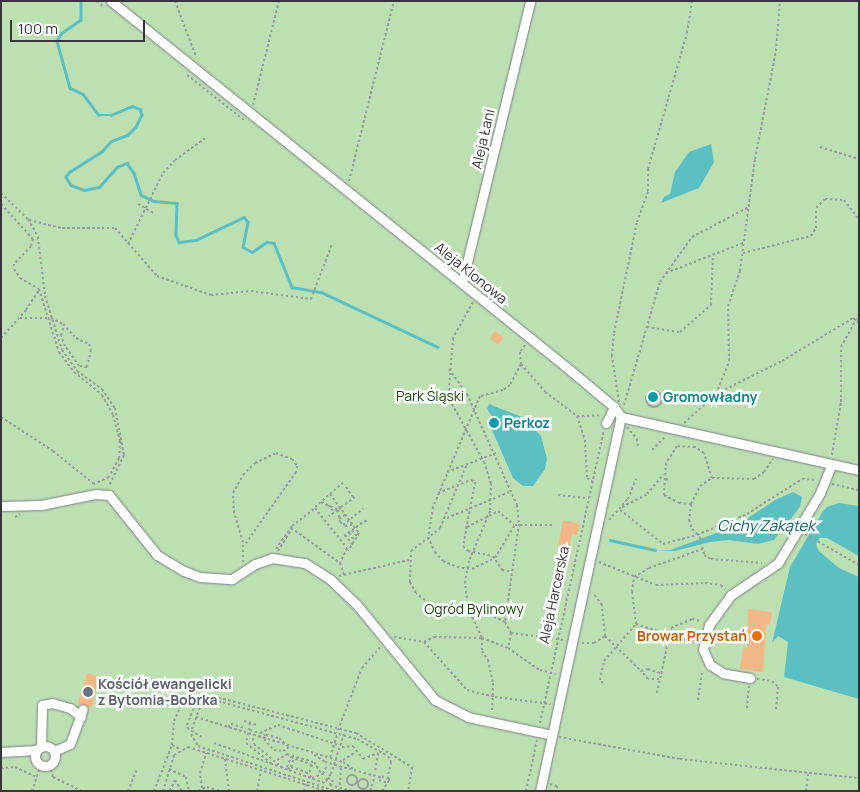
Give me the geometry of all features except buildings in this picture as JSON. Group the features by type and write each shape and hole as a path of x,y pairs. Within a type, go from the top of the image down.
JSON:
{"street":[{"name":"Aleja Klonowa","path":"111,1 122,5 192,66 462,283 621,417"},
{"name":"Aleja Łani","path":"462,283 530,1"},
{"path":"606,423 612,410"},
{"path":"621,417 859,470"},
{"name":"Aleja Harcerska","path":"540,791 621,417"},
{"path":"750,678 716,670 704,651 713,616 731,595 778,563 820,493 832,464"},
{"path":"1,506 41,505 108,492 158,555 184,571 200,577 232,579 254,564 274,555 306,563 318,570 350,598 435,700 460,714 552,735"},
{"path":"52,704 82,713 70,744 54,751 54,759 45,765 35,759 39,749 42,706 52,704"},
{"path":"1,752 39,749 48,746 54,751"}],"path":[{"path":"175,1 196,53 192,66"},
{"path":"253,105 278,1"},
{"path":"344,189 359,149 394,1"},
{"path":"576,416 612,410 621,400 612,356 614,333 637,222 648,191 648,169 687,33 692,1"},
{"path":"716,394 729,361 728,306 740,271 755,159 776,51 780,1"},
{"path":"128,244 154,190 175,160 205,138"},
{"path":"820,147 859,159"},
{"path":"1,193 29,220 38,238 45,296 57,346 67,364 108,402 120,438 120,454 115,468 106,479 94,484"},
{"path":"742,253 811,236 816,228 816,208 825,199 844,200 859,219"},
{"path":"1,204 33,236 31,246 14,268 20,278 33,283 39,290 62,350 70,362 102,389 115,408 122,433 124,455 111,481"},
{"path":"138,204 155,214"},
{"path":"638,449 637,439 621,417 660,282 692,237 750,207"},
{"path":"29,220 62,228 115,228 158,276 211,295 251,291 312,297 332,244"},
{"path":"666,273 743,242"},
{"path":"647,327 680,332 711,305 713,255"},
{"path":"1,338 18,320 39,290"},
{"path":"477,296 455,332 449,368 452,404 489,472 492,500 487,518 466,569 468,608 482,638 482,650 488,660 495,698 490,722"},
{"path":"832,464 841,402 841,347 859,315"},
{"path":"18,320 50,318 64,326 73,336 90,346 87,367 79,366 64,346 61,336 64,326"},
{"path":"652,450 716,394 782,361 853,318 859,323"},
{"path":"525,345 520,352 521,364 510,385 503,390 480,396 428,520 428,537 434,552 443,561 466,569 478,568 495,558 515,525 552,525"},
{"path":"521,364 545,392 576,416 585,440 587,478 593,482"},
{"path":"449,368 474,408 512,491 519,524 505,622"},
{"path":"646,412 648,393 657,391 662,396 706,402"},
{"path":"648,405 657,406 662,396"},
{"path":"1,417 53,451 94,484 108,492"},
{"name":"Aleja Harcerska","path":"526,791 606,423"},
{"path":"680,441 679,445 671,452 666,473 666,497 691,504"},
{"path":"679,445 704,453 712,478"},
{"path":"240,567 244,546 296,472 297,466 292,459 276,453 270,455 252,465 240,480 233,504 244,546"},
{"path":"447,472 496,453"},
{"path":"774,457 764,472 754,479 712,478 700,486 691,504 689,520 700,537 704,555 711,559 778,563"},
{"path":"468,464 447,518 436,532 414,545 409,560 410,582 424,600 433,606 468,608 487,612 505,622 511,633 508,648"},
{"path":"622,507 646,494 666,473"},
{"path":"666,478 671,481"},
{"path":"596,528 620,510 636,479"},
{"path":"620,510 663,544 697,534 747,514 802,479"},
{"path":"274,555 292,528 345,481"},
{"path":"438,493 475,482 463,546 472,552 495,558 502,570 512,572"},
{"path":"329,516 355,497 346,487"},
{"path":"447,518 512,491"},
{"path":"330,494 350,519 358,537"},
{"path":"558,495 589,498"},
{"path":"325,498 334,512"},
{"path":"329,504 335,500"},
{"path":"321,502 340,508"},
{"path":"313,508 318,509 348,551"},
{"path":"340,508 339,519 343,525"},
{"path":"343,525 356,512 363,509"},
{"path":"466,528 498,511 515,525"},
{"path":"339,519 346,514"},
{"path":"353,544 345,535 364,520 368,524"},
{"path":"343,525 354,526"},
{"path":"292,528 340,563 344,575 409,560"},
{"path":"352,530 358,537"},
{"path":"582,530 587,532"},
{"path":"349,532 355,541"},
{"path":"809,536 859,565"},
{"path":"340,563 358,537"},
{"path":"634,577 656,565 702,547"},
{"path":"590,558 634,577 667,587 721,585 731,595"},
{"path":"634,577 632,592 636,624"},
{"path":"583,590 596,595 602,605 606,636 614,647 648,678 659,679"},
{"path":"657,694 671,628 687,620 703,622"},
{"path":"636,624 669,636 690,640 704,651 698,700"},
{"path":"603,683 600,680 604,661 614,647 636,624"},
{"path":"511,633 572,642 594,643 606,636"},
{"path":"339,729 362,668 386,641 402,636 424,642 467,690 495,698 549,704"},
{"path":"424,642 434,637 482,638 508,648 540,670 556,674"},
{"path":"641,671 648,668 660,673"},
{"path":"762,679 772,680 778,687 776,711"},
{"path":"747,708 748,688"},
{"path":"204,694 339,729 387,749 412,767 408,791"},
{"path":"202,737 188,729 187,725 195,699 199,696 344,734 388,756 391,762 388,783"},
{"path":"154,791 172,745 174,721 185,697"},
{"path":"192,729 202,699"},
{"path":"196,717 314,755 336,760 353,769"},
{"path":"244,721 257,725"},
{"path":"250,723 248,745 274,766"},
{"path":"228,727 231,724 245,728"},
{"path":"250,730 254,732 278,725 338,745"},
{"path":"191,734 198,746 337,790"},
{"path":"259,737 266,734 279,738 289,747"},
{"path":"321,781 331,774 344,734"},
{"path":"330,757 337,735"},
{"path":"552,735 680,759 828,776 858,778 858,774"},
{"path":"252,738 254,744 287,768 352,791"},
{"path":"264,739 274,750 283,752 289,747"},
{"path":"214,743 274,766 309,774 312,778"},
{"path":"172,745 180,749 188,747 206,752 326,791"},
{"path":"342,746 351,745 363,759 378,753 375,773"},
{"path":"163,791 169,769 180,749"},
{"path":"290,755 292,750"},
{"path":"202,788 200,773 206,752"},
{"path":"344,760 356,752"},
{"path":"276,760 290,755 314,762 322,775"},
{"path":"314,755 335,764 379,777 389,773"},
{"path":"287,768 294,758 312,765 309,774"},
{"path":"225,759 229,791"},
{"path":"32,791 36,777 45,765 54,777 82,791"},
{"path":"312,778 322,775 327,765"},
{"path":"1,768 15,767 36,777"},
{"path":"340,785 341,768"},
{"path":"169,769 186,778 189,791"},
{"path":"257,791 261,770"},
{"path":"128,791 136,772"},
{"path":"844,777 845,773"},
{"path":"331,774 336,786"},
{"path":"806,791 808,774"},
{"path":"348,790 350,785 357,782 365,779 368,786 362,789 357,782 354,776 349,776 346,781 350,785"},
{"path":"379,777 384,786"},
{"path":"327,778 333,780"},
{"path":"327,778 328,784"},
{"path":"374,778 370,790 377,791"},
{"path":"170,791 175,780 182,791"},
{"path":"328,784 333,780"},
{"path":"381,782 388,783"},
{"path":"382,791 388,783"},
{"path":"304,791 306,784"},
{"path":"198,791 202,788 220,791"}],"green space":[{"name":"Park Śląski","path":"1,1 859,1 859,791 1,791"}],"water":[{"path":"711,144 714,162 699,188 661,203 664,197 670,194 675,172 689,152"},
{"name":"Perkoz","path":"489,404 522,417 541,436 547,459 545,469 533,486 523,486 513,478 492,430 496,422 487,409"},
{"name":"Cichy Zakątek","path":"793,492 802,497 800,507 774,540 758,544 729,540 710,542 675,551 655,550 670,550 736,526 775,500"},
{"path":"839,503 859,506 859,556 827,538 820,538 816,544 819,551 839,568 859,577 859,699 784,677 788,642 778,636 772,643 790,567 823,511 827,507"}],"waterway":[{"path":"81,1 81,20 61,34 57,41 70,88 83,94 99,115 111,115 132,106 140,109 142,115 136,127 128,135 111,142 102,152 70,172 66,177 71,185 84,190 99,187 117,167 127,163 134,173 141,195 154,201 177,203 176,235 179,242 196,240 244,217 248,222 243,247 252,252 267,242 274,243 292,287 321,292 438,347"},
{"path":"610,540 655,550"}],"place":[{"name":"Gromowładny","path":"653,397"},
{"name":"Perkoz","path":"494,423"},
{"name":"Browar Przystań","path":"757,636"},
{"name":"Kościół ewangelicki z Bytomia-Bobrka","path":"88,692"}],"park label":[{"name":"Ogród Bylinowy","path":"474,609"}]}
